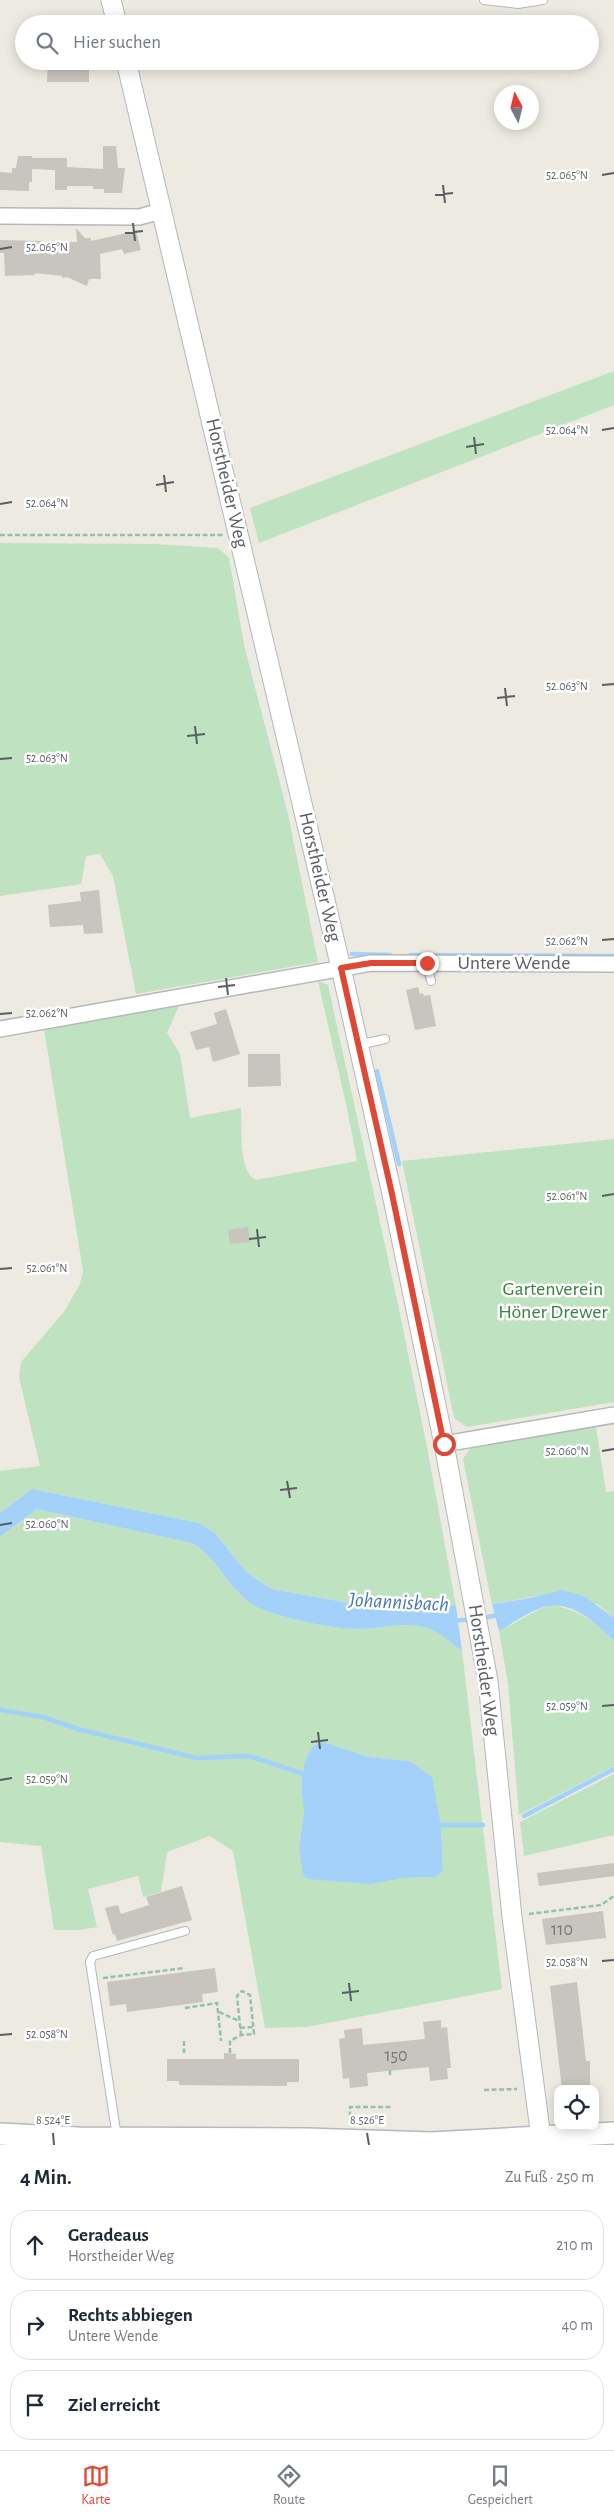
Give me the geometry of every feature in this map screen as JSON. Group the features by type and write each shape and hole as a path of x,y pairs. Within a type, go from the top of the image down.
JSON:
{"main road":[{"path":"0,2134 200,2142 431,2143 542,2141 614,2133"}],"street":[{"path":"111,0 115,15"},
{"name":"Horstheider Weg","path":"128,70 341,968 444,1444 475,1604 490,1702 519,1974 542,2141"},
{"path":"0,216 139,217 162,211"},
{"name":"Untere Wende","path":"0,1028 371,963 614,964"},
{"path":"444,1444 614,1415"}],"lane":[{"path":"484,0 518,4 543,0"},
{"path":"427,963 431,981"},
{"path":"358,1044 385,1039"},
{"path":"117,2139 90,1962 93,1956 185,1930"}],"path":[{"path":"0,535 223,535 239,532"},
{"path":"528,1914 601,1905 614,1896"},
{"path":"93,1979 185,1968"},
{"path":"230,2053 230,2041 241,2035 254,2034 250,1995 242,1991 237,1996 241,2035"},
{"path":"185,2008 217,2003 221,2041"},
{"path":"219,2012 239,2021"},
{"path":"240,2028 253,2027"},
{"path":"184,2041 184,2053"},
{"path":"484,2090 517,2089"},
{"path":"350,2117 350,2107 394,2107"}],"green space":[{"path":"614,371 614,405 259,543 250,508"},
{"path":"0,543 155,544 218,548 229,558 244,645 288,814 318,962 136,994 113,876 100,854 86,856 81,884 0,896"},
{"path":"318,981 328,985 399,1309 428,1452 456,1606 371,1607 272,1589 247,1573 215,1533 199,1523 32,1489 0,1513 0,1471 40,1466 19,1377 21,1362 64,1312 80,1284 83,1271 44,1029 179,1006 167,1033 180,1054 190,1118 241,1108 241,1137 246,1168 256,1180 357,1161"},
{"name":"Gartenverein Höner Drewer","path":"614,1139 614,1402 467,1427 454,1418 402,1161"},
{"path":"596,1427 606,1492 614,1491 614,1618 597,1604 537,1596 492,1604 463,1459 471,1447"},
{"path":"37,1509 191,1543 210,1558 243,1597 266,1611 309,1623 341,1628 361,1629 408,1625 418,1626 436,1632 462,1651 502,1989 307,2027 265,2028 233,1851 210,1836 167,1852 161,1892 143,1897 138,1876 88,1889 97,1927 80,1930 54,1930 41,1846 0,1842 0,1537","holes":["323,1742 369,1757 408,1761 441,1827 443,1871 436,1877 403,1878 299,1847 304,1813 301,1784 303,1773"]},
{"path":"553,1605 580,1614 614,1641 614,1766 519,1815 508,1684 499,1631 542,1608"},
{"path":"614,1774 614,1835 524,1856 520,1822"}],"water":[{"path":"32,1489 199,1523 215,1533 247,1573 272,1589 371,1607 456,1606 462,1651 436,1632 418,1626 408,1625 361,1629 341,1628 309,1623 266,1611 243,1597 210,1558 191,1543 37,1509 0,1537 0,1513"},
{"path":"562,1590 584,1596 614,1618 614,1641 582,1614 564,1606 554,1605 532,1612 499,1631 492,1604 530,1598"},
{"path":"323,1742 369,1757 409,1761 432,1777 441,1827 443,1871 436,1877 403,1878 370,1884 308,1879 303,1875 299,1847 304,1813 301,1784 305,1761 313,1746"}],"building":[{"path":"48,70 89,70 89,82 47,82"},
{"path":"103,146 116,146 118,168 125,168 122,193 104,193 104,189 93,189 93,186 67,186 67,190 55,190 55,170 32,169 32,182 29,182 29,191 0,190 0,172 12,173 12,168 16,168 18,156 67,158 67,167 103,169"},
{"path":"76,228 85,238 91,238 91,241 136,231 141,250 124,254 122,249 100,254 101,279 89,279 87,286 67,277 62,278 62,276 35,273 35,275 5,276 4,253 0,253 0,240 41,241 41,243 77,242"},
{"path":"99,890 103,933 84,934 83,925 50,927 48,905 81,901 80,892"},
{"path":"418,987 420,994 423,993 424,996 430,995 436,1026 415,1030 406,990"},
{"path":"226,1009 240,1054 213,1062 209,1047 196,1050 190,1032 217,1024 214,1013"},
{"path":"248,1054 280,1054 281,1086 248,1087"},
{"path":"248,1227 250,1242 230,1244 228,1230"},
{"path":"614,1863 614,1876 539,1886 537,1873"},
{"path":"182,1886 192,1920 117,1941 115,1934 113,1935 105,1908 118,1905 121,1914 149,1905 146,1897"},
{"path":"603,1911 606,1938 546,1945 542,1919"},
{"path":"215,1968 218,1992 202,1994 203,2002 127,2012 126,2004 110,2006 107,1982"},
{"path":"577,1982 586,2061 590,2061 590,2085 562,2085 550,1986"},
{"path":"441,2020 441,2028 447,2027 451,2068 447,2068 448,2079 430,2081 429,2067 367,2073 368,2086 350,2088 349,2078 343,2079 339,2039 345,2038 344,2030 362,2028 363,2045 425,2039 423,2022"},
{"path":"224,2053 236,2054 236,2059 299,2059 299,2082 287,2082 287,2086 179,2085 179,2081 167,2081 167,2059 224,2059"}],"waterway":[{"path":"352,954 390,955"},
{"path":"410,955 614,956"},
{"path":"377,1071 399,1164"},
{"name":"Johannisbach","path":"481,1618 500,1615"},
{"name":"Johannisbach","path":"453,1621 473,1619"},
{"path":"0,1710 43,1717 78,1729 196,1758 249,1756 307,1775"},
{"path":"524,1816 614,1769"},
{"path":"437,1825 483,1825"}],"route":[{"path":"427,963 371,963 341,968 392,1194 444,1444"}]}
